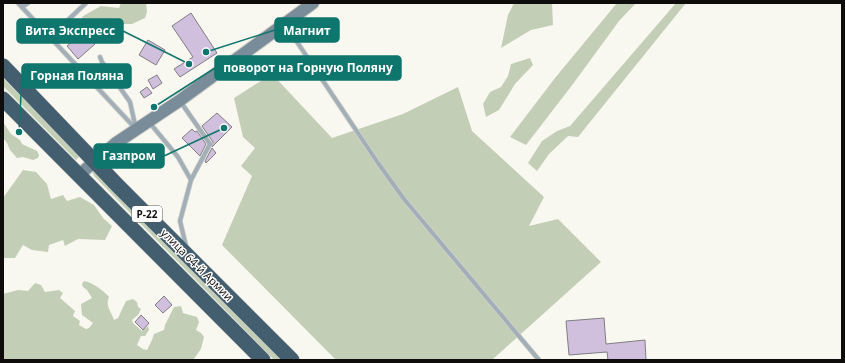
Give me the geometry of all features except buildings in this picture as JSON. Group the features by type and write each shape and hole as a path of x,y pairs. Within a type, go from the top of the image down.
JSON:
{"highway":[{"name":"улица 64-й Армии","path":"3,66 95,160 118,186 188,254 292,360"},
{"name":"улица 64-й Армии","path":"3,99 263,360"}],"main road":[{"path":"79,175 116,143 179,101 313,3"}],"lane":[{"path":"18,3 136,129"},
{"path":"22,7 28,3"},
{"path":"50,37 86,3"},
{"path":"284,24 404,199 539,360"},
{"path":"100,57 130,102 136,129"},
{"path":"179,101 210,144 191,180 180,221 188,254"},
{"path":"149,121 178,157 191,180"}],"green space":[{"path":"121,3 146,3 147,12 145,18 132,24 105,24 91,33 77,27 83,16 101,6 119,8"},
{"path":"514,3 552,3 553,25 531,30 501,48 508,15"},
{"path":"617,3 636,3 619,21 526,145 510,137 555,78"},
{"path":"676,3 686,3 578,137 568,136 549,154 537,171 528,163 542,141 557,131 570,126"},
{"path":"530,58 533,65 515,84 499,110 486,117 483,104 490,92 501,87 508,76 511,64"},
{"path":"272,74 332,138 403,114 458,87 472,131 544,197 529,226 558,219 601,262 492,360 336,360 222,245 252,176 241,166 255,148 243,137 234,98"},
{"path":"3,78 80,156 76,160 3,86"},
{"path":"3,122 11,134 20,140 22,144 37,151 39,155 38,158 33,160 23,157 17,158 3,138"},
{"path":"23,170 36,172 47,184 51,199 63,195 67,201 80,197 94,205 103,218 112,226 105,240 78,239 65,246 63,240 49,245 48,252 32,250 23,245 15,258 3,258 3,198"},
{"path":"93,170 282,360 274,360 94,176 92,172"},
{"path":"84,281 97,287 109,297 108,306 114,320 118,318 126,301 133,299 137,302 138,307 141,309 138,315 132,320 133,323 142,331 148,326 149,330 145,336 141,336 137,345 143,349 147,350 154,334 164,330 174,307 181,306 183,313 197,317 199,322 196,330 204,337 201,349 193,360 3,360 3,294 18,290 28,291 35,283 41,285 45,292 59,290 63,293 60,298 75,311 73,316 80,321 79,325 86,329 93,323 82,315 81,304 92,298 83,287 82,284"}],"place":[{"name":"Магнит","path":"206,52"},
{"name":"Вита Экспресс","path":"189,64"},
{"name":"поворот на Горную Поляну","path":"154,107"},
{"name":"Газпром","path":"224,128"},
{"name":"Горная Поляна","path":"19,132"}]}
